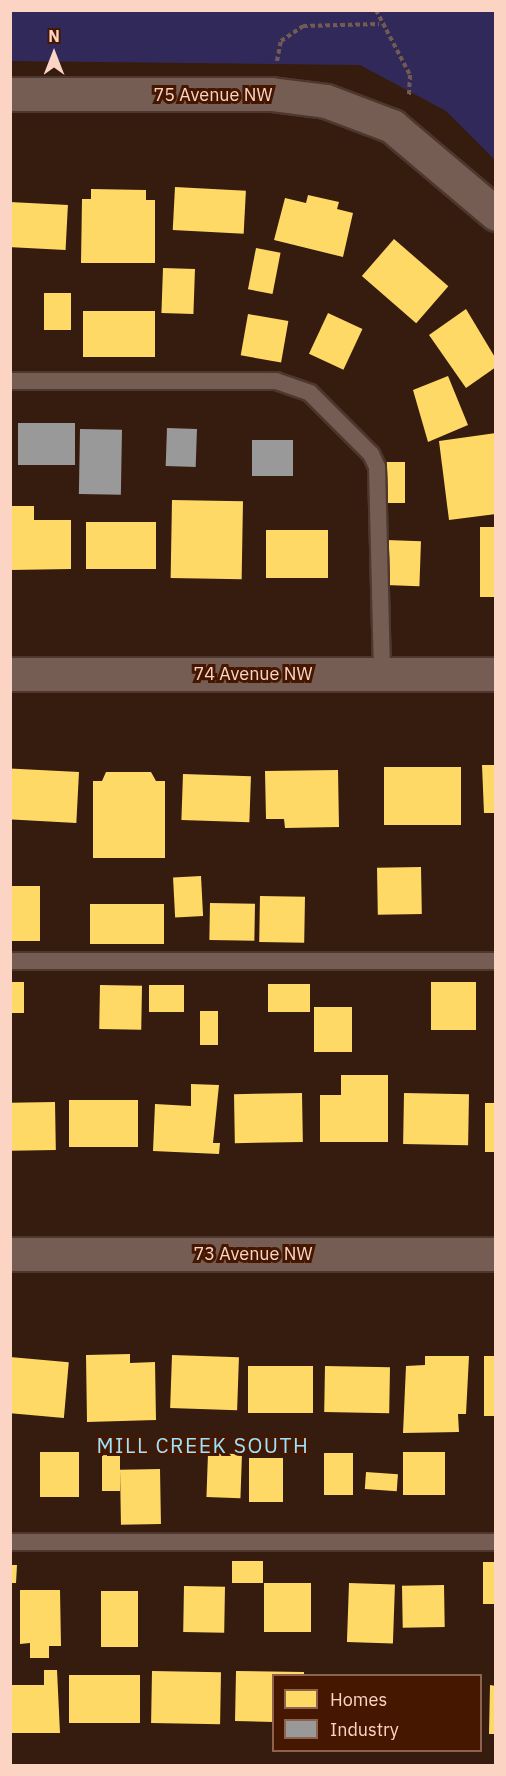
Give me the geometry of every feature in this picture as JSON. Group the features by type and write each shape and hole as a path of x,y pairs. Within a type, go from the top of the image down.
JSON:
{"street":[{"name":"75 Avenue NW","path":"10,94 271,94 347,106 407,136 495,214"},
{"name":"74 Avenue NW","path":"10,674 495,674"},
{"name":"73 Avenue NW","path":"10,1254 495,1254"}],"lane":[{"path":"10,381 276,381 310,393 377,467 382,674"},
{"path":"10,961 495,961"},
{"path":"10,1542 495,1542"}],"path":[{"path":"376,10 379,24 410,75 407,136"},
{"path":"271,94 281,41 303,26 379,24"}],"shaded area":[{"path":"11,10 495,11 495,160 446,111 360,65 11,61"}],"building: Homes":[{"path":"175,187 246,191 244,234 173,230"},
{"path":"91,189 146,190 146,200 155,200 155,263 81,263 82,199 91,199"},
{"path":"308,195 339,202 337,209 353,213 343,257 274,240 285,198 306,203"},
{"path":"10,202 68,205 66,250 10,247"},
{"path":"394,239 448,286 416,323 362,276"},
{"path":"256,248 281,253 273,294 248,289"},
{"path":"163,268 195,269 193,314 161,313"},
{"path":"44,293 71,293 71,330 44,330"},
{"path":"466,309 496,359 496,367 466,388 429,335"},
{"path":"83,311 155,311 155,357 83,357"},
{"path":"328,313 362,329 343,370 309,354"},
{"path":"248,314 288,321 281,362 241,355"},
{"path":"448,376 468,425 428,442 413,390"},
{"path":"496,433 496,514 449,520 439,441"},
{"path":"375,462 405,462 405,503 375,503"},
{"path":"172,500 243,501 242,579 171,578"},
{"path":"10,506 34,506 34,520 71,520 71,569 10,570"},
{"path":"86,522 156,522 156,569 86,569"},
{"path":"480,527 496,527 496,597 480,597"},
{"path":"266,530 328,530 328,578 266,578"},
{"path":"387,540 421,541 419,586 385,585"},
{"path":"482,765 496,765 496,813 484,813"},
{"path":"384,767 461,767 461,825 384,825"},
{"path":"10,768 79,772 76,823 10,819"},
{"path":"338,770 339,827 285,828 284,819 266,819 265,771"},
{"path":"106,772 151,772 156,781 165,781 165,858 93,858 93,781 102,781"},
{"path":"183,774 251,776 249,822 181,820"},
{"path":"421,867 422,914 378,915 377,868"},
{"path":"201,876 203,916 175,917 173,877"},
{"path":"10,886 40,886 40,941 10,941"},
{"path":"260,896 305,897 304,943 259,942"},
{"path":"210,903 255,904 254,941 209,940"},
{"path":"90,904 164,904 164,944 90,944"},
{"path":"10,982 24,982 24,1013 10,1013"},
{"path":"431,982 476,982 476,1030 431,1030"},
{"path":"268,984 310,984 310,1012 268,1012"},
{"path":"100,985 142,986 141,1030 99,1029"},
{"path":"149,985 184,985 184,1012 149,1012"},
{"path":"314,1007 352,1007 352,1052 314,1052"},
{"path":"200,1011 218,1011 218,1045 200,1045"},
{"path":"341,1075 388,1075 388,1142 320,1142 320,1095 341,1095"},
{"path":"191,1084 219,1085 213,1143 220,1143 219,1154 153,1151 155,1104 191,1106"},
{"path":"302,1093 303,1142 235,1143 234,1094"},
{"path":"404,1093 469,1094 468,1145 403,1144"},
{"path":"69,1100 138,1100 138,1147 69,1147"},
{"path":"55,1102 56,1150 11,1151 10,1103"},
{"path":"485,1103 496,1103 496,1152 485,1152"},
{"path":"130,1354 130,1363 155,1362 156,1420 87,1422 86,1355"},
{"path":"172,1355 239,1357 237,1410 170,1408"},
{"path":"425,1356 469,1356 466,1414 458,1414 459,1432 403,1433 406,1366 425,1365"},
{"path":"484,1356 496,1356 496,1416 484,1416"},
{"path":"10,1357 69,1362 64,1418 10,1413"},
{"path":"248,1366 313,1366 313,1413 248,1413"},
{"path":"325,1366 390,1367 389,1413 324,1412"},
{"path":"40,1452 79,1452 79,1497 40,1497"},
{"path":"403,1452 445,1452 445,1495 403,1495"},
{"path":"208,1453 242,1454 240,1498 206,1497"},
{"path":"324,1453 353,1453 353,1495 324,1495"},
{"path":"102,1455 120,1455 120,1491 102,1491"},
{"path":"249,1458 283,1458 283,1502 249,1502"},
{"path":"160,1469 161,1524 121,1525 120,1470"},
{"path":"366,1472 398,1474 397,1491 365,1489"},
{"path":"232,1561 263,1561 263,1583 232,1583"},
{"path":"483,1562 496,1562 496,1604 483,1604"},
{"path":"10,1565 17,1565 16,1583 10,1583"},
{"path":"264,1583 311,1583 311,1632 264,1632"},
{"path":"349,1583 395,1585 393,1644 347,1642"},
{"path":"444,1585 445,1627 403,1628 402,1586"},
{"path":"184,1586 225,1587 224,1633 183,1632"},
{"path":"20,1590 60,1590 61,1646 49,1646 49,1658 30,1658 30,1643 20,1644"},
{"path":"101,1591 138,1591 138,1647 101,1647"},
{"path":"44,1670 57,1670 60,1733 10,1733 10,1685 44,1685"},
{"path":"152,1671 221,1672 220,1724 151,1723"},
{"path":"236,1671 304,1672 304,1674 272,1674 272,1722 235,1721"},
{"path":"69,1675 140,1675 140,1723 69,1723"},
{"path":"490,1685 496,1686 496,1734 489,1734"}],"building: Industry":[{"path":"18,423 75,423 75,465 18,465"},
{"path":"167,428 197,429 196,467 166,466"},
{"path":"80,429 122,430 121,495 79,494"},
{"path":"252,440 293,440 293,476 252,476"}],"district":[{"name":"MILL CREEK SOUTH","path":"203,1445"}]}
